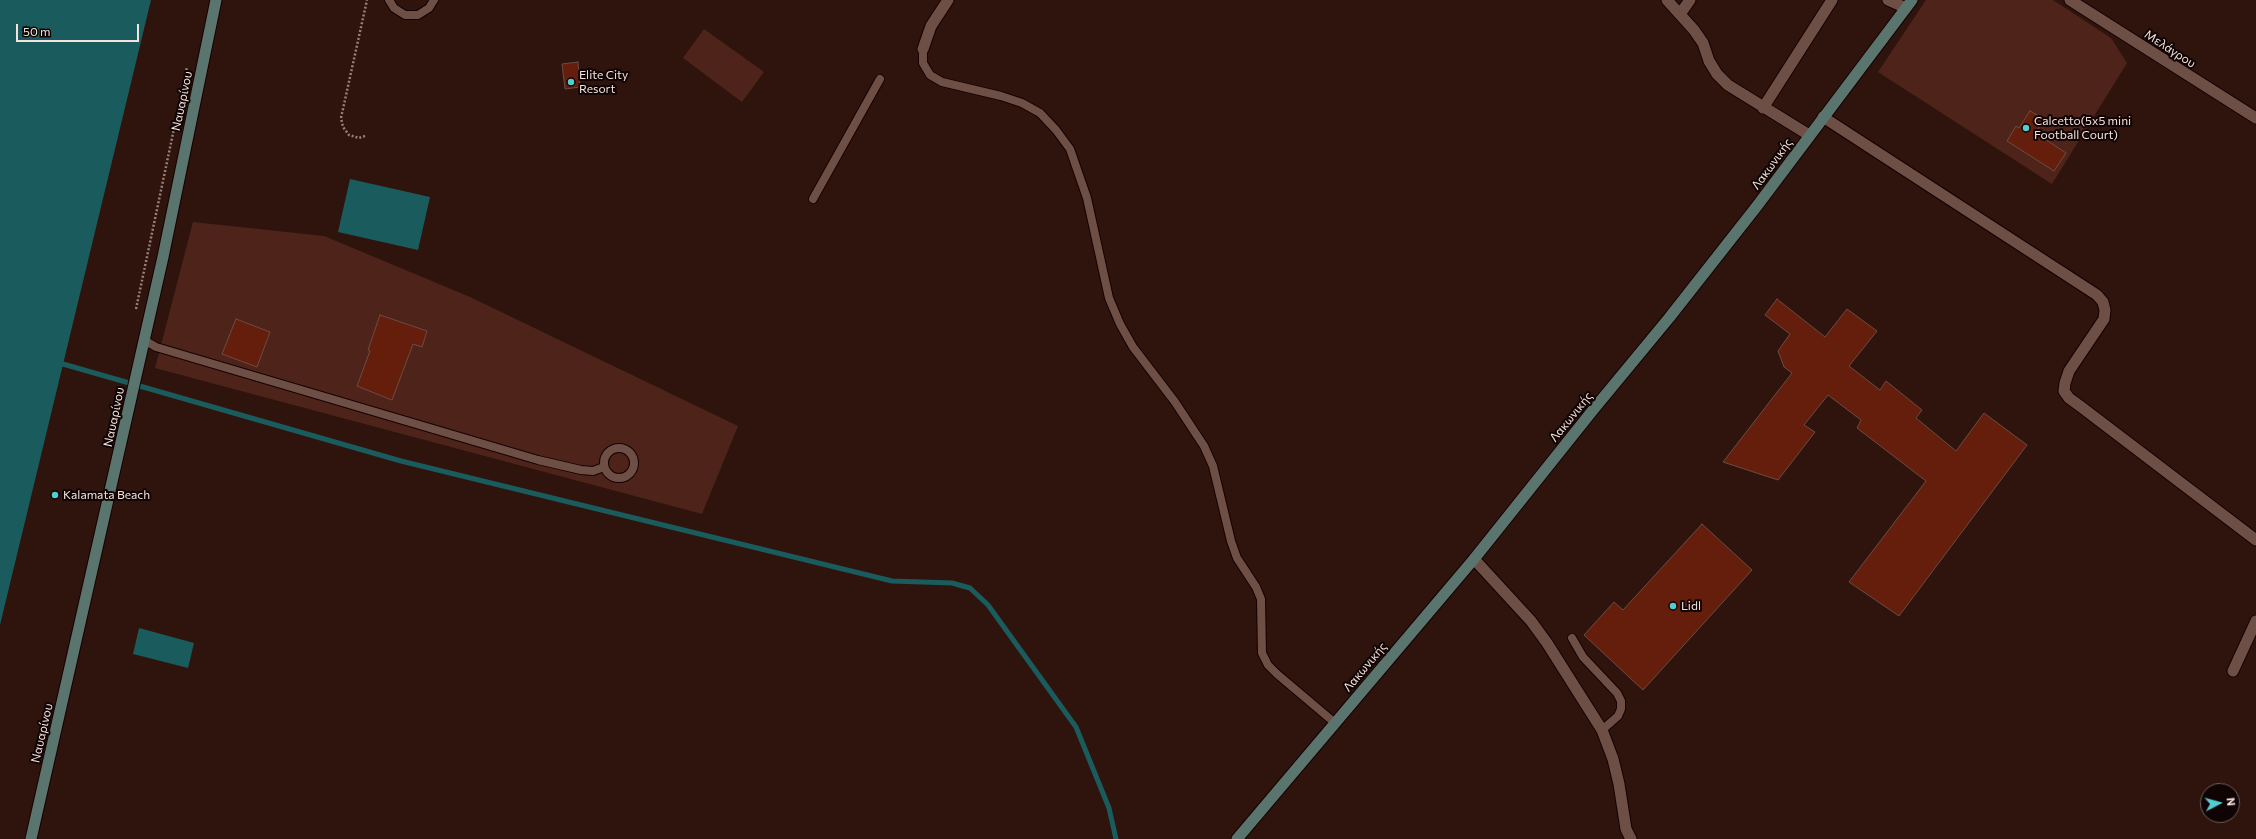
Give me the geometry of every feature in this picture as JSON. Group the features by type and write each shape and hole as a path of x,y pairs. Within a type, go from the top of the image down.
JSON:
{"main road":[{"name":"Ναυαρίνου","path":"31,839 163,257 216,0"},
{"name":"Λακωνικής","path":"1237,839 1474,559 1593,410 1669,318 1757,206 1909,4"}],"street":[{"path":"1667,0 1703,43 1709,61 1717,74 1728,85 1809,135"},
{"path":"1680,14 1690,0"},
{"path":"1763,108 1832,0"},
{"path":"1888,0 1909,4"},
{"name":"Μελάγρου","path":"2070,0 2256,118"},
{"path":"923,49 931,26 944,1"},
{"path":"1823,117 2097,295 2103,302 2105,310 2104,319 2069,371 2064,383 2064,391 2069,398 2256,540"},
{"path":"1474,559 1531,621 1547,642 1602,730 1613,759 1619,784 1626,829 1631,839"},
{"path":"2234,672 2256,621"}],"lane":[{"path":"389,0 394,8 405,15 418,15 429,8 434,0"},
{"path":"923,49 923,63 930,75 942,82 1001,96 1022,103 1040,113 1056,130 1070,149 1087,198 1109,298 1120,324 1133,347 1204,446 1213,466 1231,541 1237,558 1256,586 1261,600 1262,653 1268,665 1277,674 1335,723"},
{"path":"813,199 880,79"},
{"path":"144,340 156,347 538,460 581,470 593,471 604,467"},
{"path":"1572,638 1583,656 1618,693 1621,701 1621,709 1618,716 1602,730"}],"path":[{"path":"365,136 359,138 349,135 343,127 342,118 367,0"},
{"path":"135,314 188,61"}],"shaded area":[{"name":"Calcetto(5x5 mini Football Court)","path":"1926,0 2053,0 2111,38 2127,63 2052,184 1878,72"},
{"path":"704,29 764,72 742,102 683,58"},
{"path":"193,222 324,236 470,297 738,426 702,514 155,368"}],"water":[{"path":"0,0 151,0 0,625"},
{"path":"350,179 430,197 418,250 338,232"},
{"path":"139,628 194,643 188,668 133,654"}],"building":[{"path":"578,62 580,87 565,89 562,64"},
{"path":"2030,111 2044,119 2036,133 2066,153 2054,171 2007,141 2016,126 2019,128"},
{"path":"1777,299 1825,337 1847,309 1877,331 1849,366 1880,390 1886,381 1922,410 1916,418 1956,451 1984,413 2027,445 1899,616 1849,582 1926,481 1857,428 1861,420 1828,395 1804,425 1815,432 1778,480 1723,462 1792,373 1784,367 1778,351 1790,334 1765,315"},
{"path":"380,315 427,331 422,347 413,344 392,400 357,386 370,351 368,350"},
{"path":"236,319 270,332 257,367 222,354"},
{"name":"Lidl","path":"1702,524 1752,570 1643,690 1584,635 1614,602 1623,610"}],"waterway":[{"path":"63,364 401,461 892,581 952,583 970,588 988,605 1076,727 1109,808 1116,839"}],"place":[{"name":"Elite City Resort","path":"571,82"},
{"name":"Calcetto(5x5 mini Football Court)","path":"2026,128"},
{"name":"Kalamata Beach","path":"55,495"},
{"name":"Lidl","path":"1673,606"}]}
